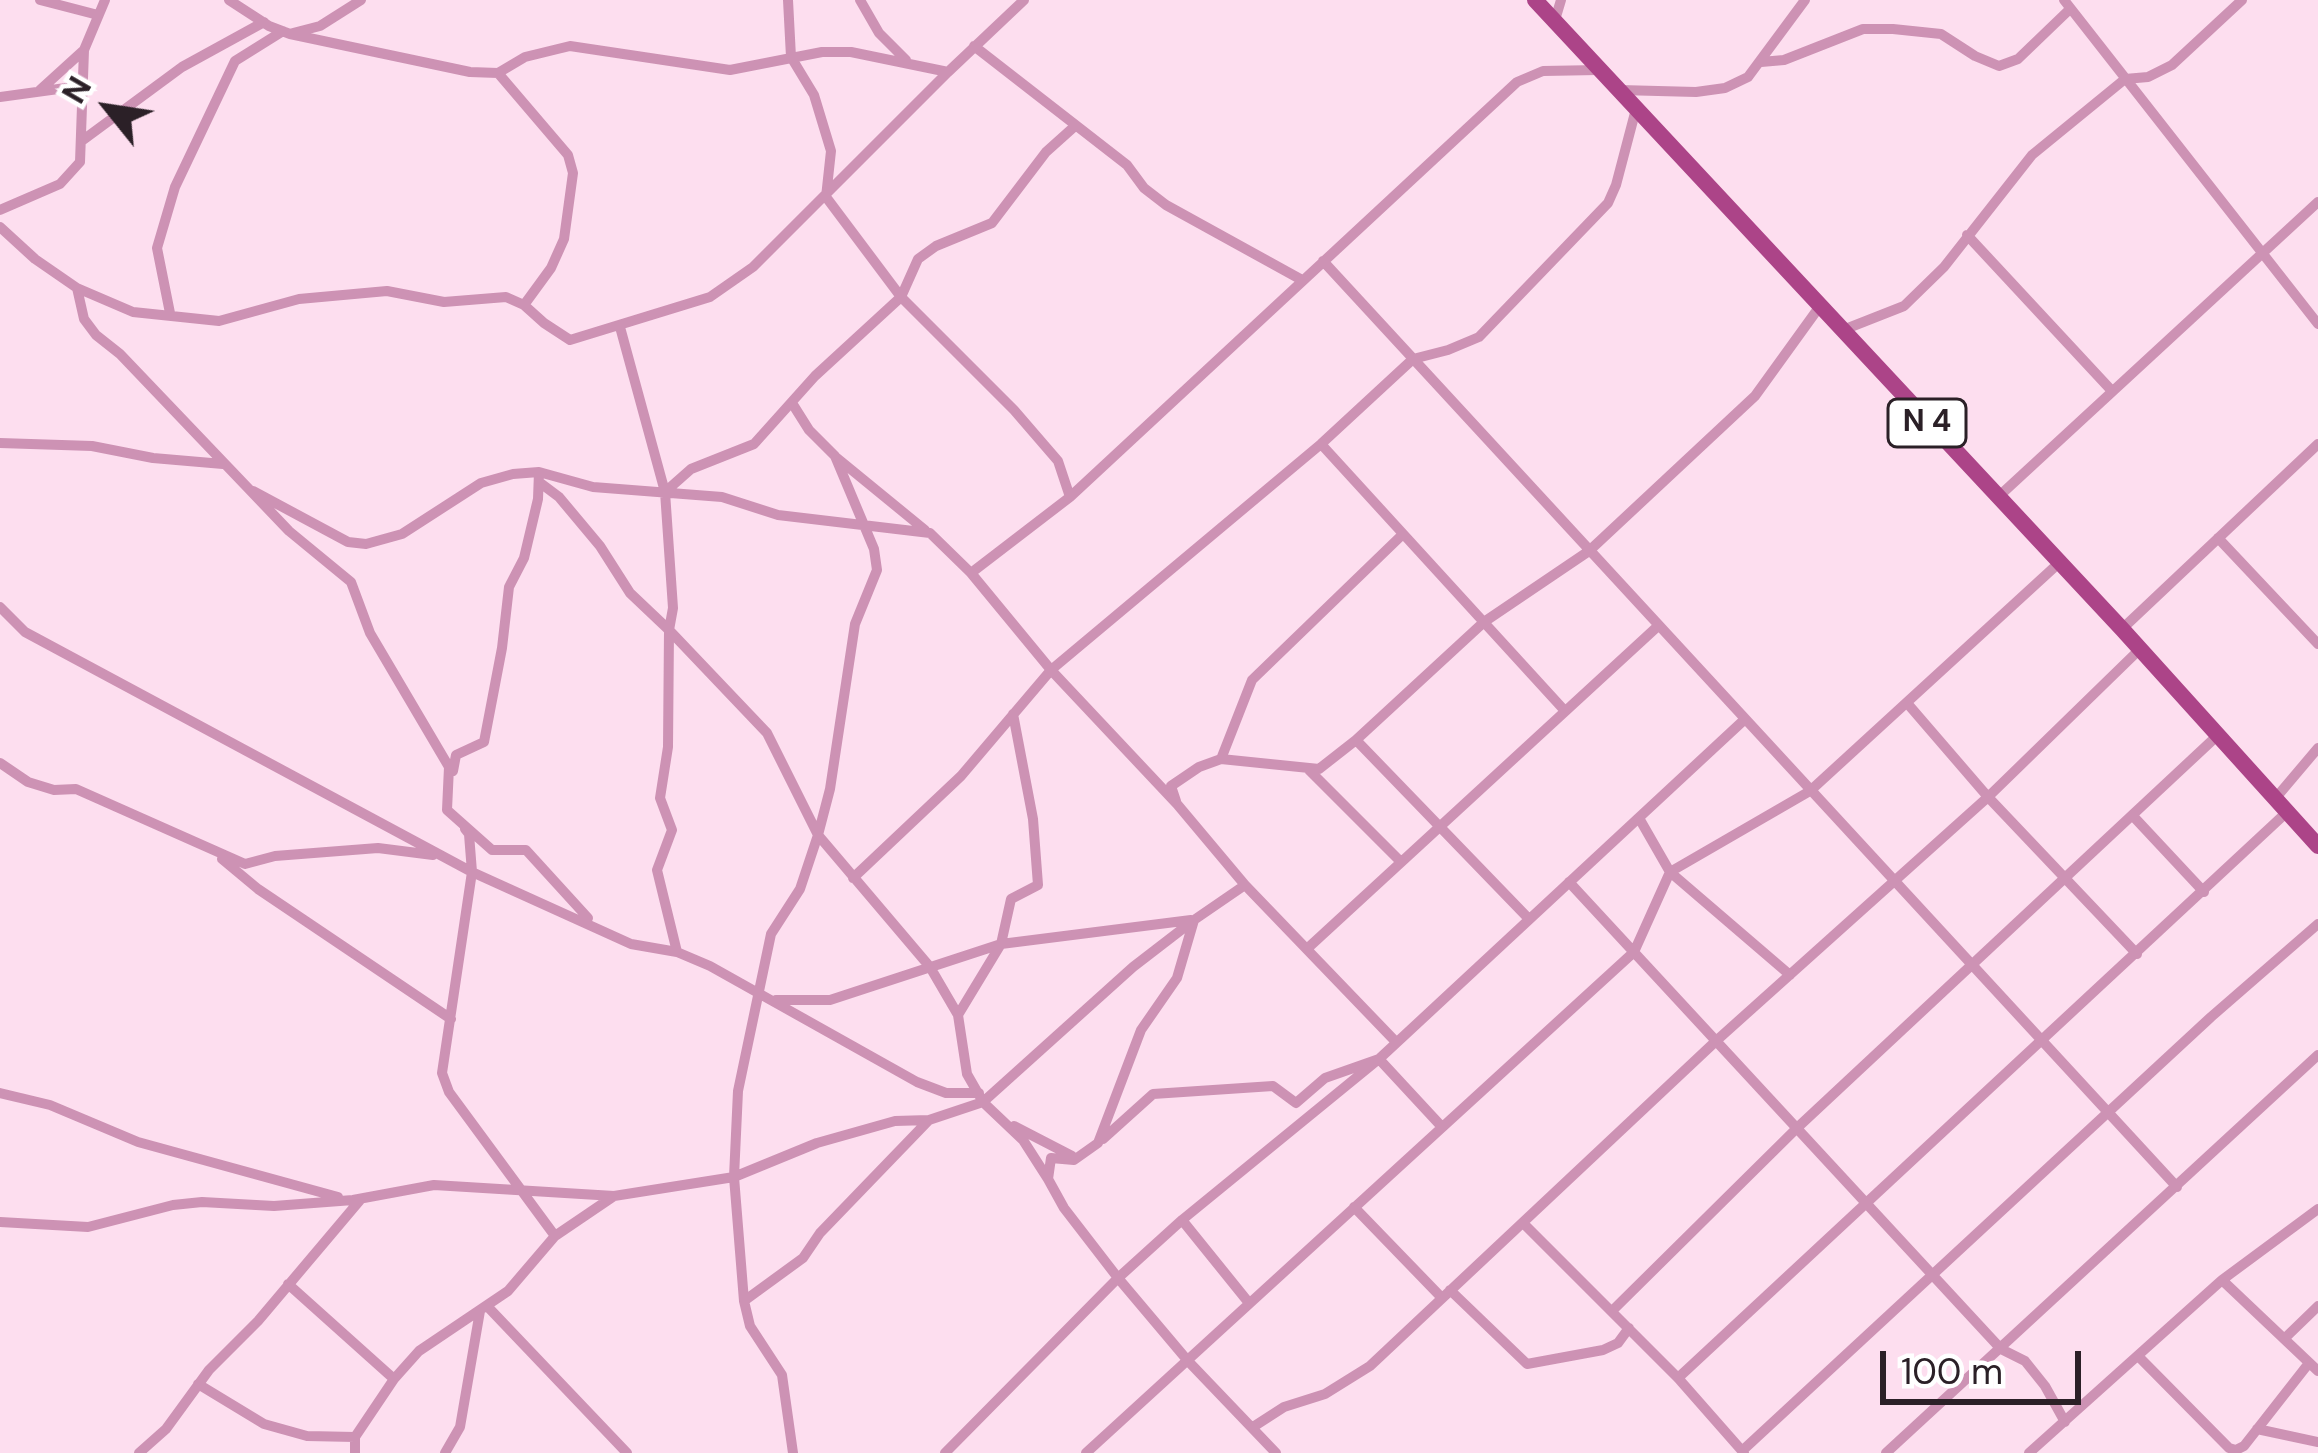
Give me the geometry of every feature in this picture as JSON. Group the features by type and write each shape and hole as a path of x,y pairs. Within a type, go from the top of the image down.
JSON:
{"main road":[{"name":"N 4","path":"1535,0 2318,846"}],"street":[{"path":"40,0 79,5 98,15"},
{"path":"0,209 60,184 80,162 84,50 105,0"},
{"path":"229,0 287,32 470,72 498,74 526,57 570,46 730,70 791,57 851,52 948,72"},
{"path":"170,313 158,248 175,187 235,61 287,32 320,26 361,0"},
{"path":"788,0 791,57 825,122 831,151 826,196 901,297 1058,461 1070,497"},
{"path":"860,0 879,32 906,61"},
{"path":"0,227 77,288 133,312 219,321 299,299 387,291 443,302 506,297 524,304 570,340 710,297 753,267 1024,0"},
{"path":"1555,20 1561,0"},
{"path":"1620,90 1696,92 1725,88 1748,77 1805,0"},
{"path":"1843,330 1904,306 1944,267 2032,154 2125,79 2148,77 2172,65 2242,0"},
{"path":"1761,62 1784,60 1863,29 1893,29 1941,34 2000,66 2018,59 2067,4 2318,324"},
{"path":"83,140 182,67 263,22"},
{"path":"974,46 1127,165 1144,188 1166,205 1303,280"},
{"path":"38,92 84,50"},
{"path":"971,573 1070,497 1517,82 1543,71 1602,70"},
{"path":"498,74 568,155 573,173 564,239 551,268 524,304"},
{"path":"0,98 80,86"},
{"path":"853,878 961,776 1051,670 1321,444 1413,359 1479,337 1597,218 1616,185 1636,108"},
{"path":"665,492 691,469 754,444 814,376 901,297 918,260 936,246 992,223 1046,152 1075,126"},
{"path":"1997,498 2318,202"},
{"path":"1967,235 2112,391"},
{"path":"1323,261 2177,1187"},
{"path":"77,288 84,319 96,335 134,368 290,530 351,582 370,633 449,767 446,810 469,833 472,872 442,1073 449,1092 554,1236"},
{"path":"1177,804 1171,786 1199,766 1221,759 1318,769 1356,740 1484,622 1589,550 1755,396 1820,306"},
{"path":"620,327 665,492 673,608 668,747 660,798 672,830 657,869 677,952"},
{"path":"792,403 809,430 835,456 971,573 1051,670 1177,804 1245,885 1396,1042"},
{"path":"0,442 92,446 224,464"},
{"path":"1321,444 1565,711"},
{"path":"2122,629 2316,449"},
{"path":"793,1453 782,1375 750,1326 744,1301 734,1177 738,1091 756,992 772,934 800,890 818,836 855,624 877,570 874,549 835,456"},
{"path":"253,491 348,542 366,544 402,534 481,483 513,474 593,487 722,497 778,515 930,533"},
{"path":"539,477 600,546 630,593 767,733 818,836 930,968 958,1016 968,1074 981,1098 1023,1140 1064,1208 1118,1278 1188,1361 1276,1453"},
{"path":"446,810 456,755 484,742 509,587 524,558 539,477"},
{"path":"1221,759 1252,680 1403,534"},
{"path":"2218,538 2318,644"},
{"path":"1093,1450 1634,952 1670,872 1810,791 2060,562"},
{"path":"0,607 25,632 472,872 631,944 677,952 917,1082 946,1093 981,1098"},
{"path":"1309,947 1658,626"},
{"path":"1253,1427 1284,1407 1325,1394 1370,1366 1716,1041 1988,797 2140,649"},
{"path":"1906,703 2137,954"},
{"path":"958,1016 1001,944 1011,899 1038,885 1034,819 1013,714"},
{"path":"953,1450 1118,1278 1379,1059 1744,720"},
{"path":"1612,1311 1797,1129 2218,735"},
{"path":"1356,740 1529,920"},
{"path":"1678,1378 2204,892 2281,806 2318,748"},
{"path":"0,763 28,782 54,790 76,789 245,864 275,856 378,848 446,857"},
{"path":"1310,770 1401,862"},
{"path":"446,810 492,850 526,850 595,925"},
{"path":"2133,816 2204,892"},
{"path":"1639,818 1670,872 1790,975"},
{"path":"212,850 258,889 451,1018"},
{"path":"1569,882 2001,1349 2025,1361 2065,1422"},
{"path":"0,1222 88,1227 172,1205 274,1206 434,1185 614,1196 734,1177 817,1143 895,1121 929,1120 981,1098 1133,967 1245,885"},
{"path":"772,1000 830,1000 1001,944 1194,920"},
{"path":"1002,1119 1073,1157 1098,1143 1141,1030 1177,978 1194,920"},
{"path":"1524,1224 1678,1378 1743,1452 2109,1111 2318,924"},
{"path":"1886,1453 2318,1055"},
{"path":"1379,1059 1442,1127"},
{"path":"1048,1179 1052,1158 1074,1160 1153,1094 1273,1086 1296,1103 1325,1078 1379,1059"},
{"path":"0,1093 50,1105 157,1148 358,1198"},
{"path":"744,1301 803,1258 820,1233 929,1120"},
{"path":"355,1453 355,1437 419,1351 508,1291 554,1236 614,1196"},
{"path":"139,1453 166,1429 198,1384 358,1198"},
{"path":"1354,1207 1527,1364 1603,1350 1618,1343 1629,1328"},
{"path":"2029,1453 2222,1280 2318,1209"},
{"path":"1182,1220 1250,1303"},
{"path":"2139,1357 2229,1448 2243,1446 2314,1367 2222,1280"},
{"path":"288,1284 394,1379"},
{"path":"2284,1339 2318,1306"},
{"path":"445,1453 460,1427 483,1309"},
{"path":"483,1309 627,1453"},
{"path":"198,1384 264,1424 307,1436 355,1437"},
{"path":"2257,1430 2318,1442"}]}
